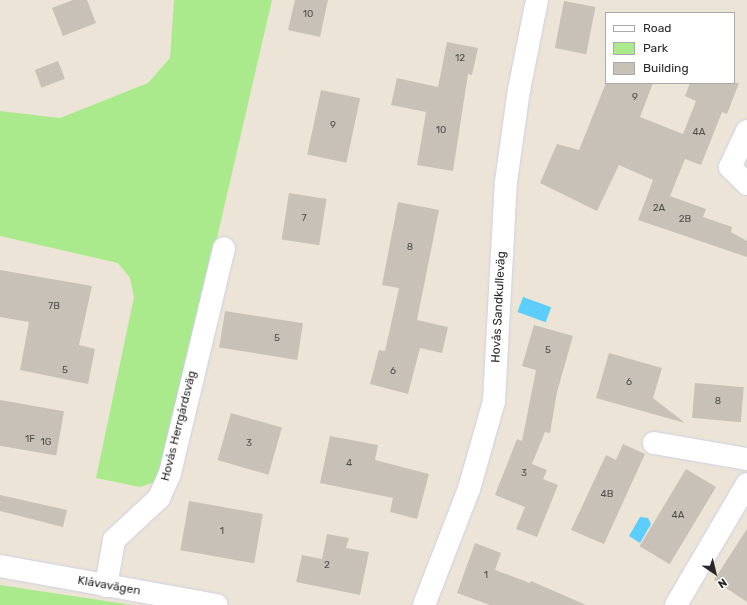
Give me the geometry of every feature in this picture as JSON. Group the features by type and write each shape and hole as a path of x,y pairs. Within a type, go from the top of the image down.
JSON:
{"street":[{"name":"Hovås Sandkulleväg","path":"424,605 469,489 494,401 506,182 520,90 538,0"},
{"path":"747,131 730,167 747,184"},
{"name":"Hovås Herrgårdsväg","path":"106,586 114,540 159,498 170,473 224,248"},
{"path":"654,443 747,459"},
{"path":"676,605 747,484"},
{"name":"Klåvavägen","path":"0,566 217,605"}],"green space":[{"path":"174,0 272,0 161,480 140,487 96,478 134,297 130,278 118,263 0,236 0,111 60,118 148,83 170,58"},
{"path":"0,585 26,589 133,605 0,605"}],"water":[{"path":"523,297 551,307 546,322 518,312"},
{"path":"640,517 648,518 651,524 640,543 629,536"}],"building":[{"path":"73,0 87,0 96,23 63,36 52,8"},
{"path":"295,0 328,0 320,37 288,30"},
{"path":"564,1 595,7 586,54 555,48"},
{"path":"447,42 478,48 472,75 468,74 453,171 417,165 426,112 391,105 397,78 438,87"},
{"path":"58,61 65,79 41,88 35,70"},
{"path":"739,83 727,114 722,112 701,165 685,159 670,196 706,209 703,217 732,227 731,232 747,241 747,257 638,220 653,180 619,165 597,211 540,183 557,144 579,150 606,84 653,84 640,117 683,134 696,101 685,96 690,84"},
{"path":"321,90 360,98 346,163 307,155"},
{"path":"289,193 327,199 319,245 282,239"},
{"path":"398,202 439,210 417,320 448,327 442,353 420,348 408,394 370,384 379,350 385,351 399,288 382,285"},
{"path":"0,270 92,286 79,345 95,349 88,384 20,370 29,322 0,317"},
{"path":"225,311 303,323 297,360 219,348"},
{"path":"534,325 573,336 557,392 550,433 545,432 532,464 547,470 543,479 558,485 537,537 516,529 525,507 495,495 517,439 522,441 536,370 522,366"},
{"path":"609,353 662,368 653,398 685,423 596,398"},
{"path":"695,383 744,387 741,422 692,418"},
{"path":"0,400 64,411 56,456 0,446"},
{"path":"231,413 282,428 268,475 217,460"},
{"path":"330,436 378,445 375,460 429,474 417,519 390,512 393,498 320,483"},
{"path":"623,444 645,454 604,544 571,530 606,455 616,460"},
{"path":"686,469 716,487 670,564 640,546"},
{"path":"0,495 67,510 63,527 0,511"},
{"path":"189,501 263,514 254,563 180,550"},
{"path":"747,529 747,602 714,580"},
{"path":"327,534 349,538 346,548 369,552 360,595 296,582 302,555 322,559"},
{"path":"475,543 501,553 495,570 530,583 531,581 586,605 490,605 457,593"}]}
